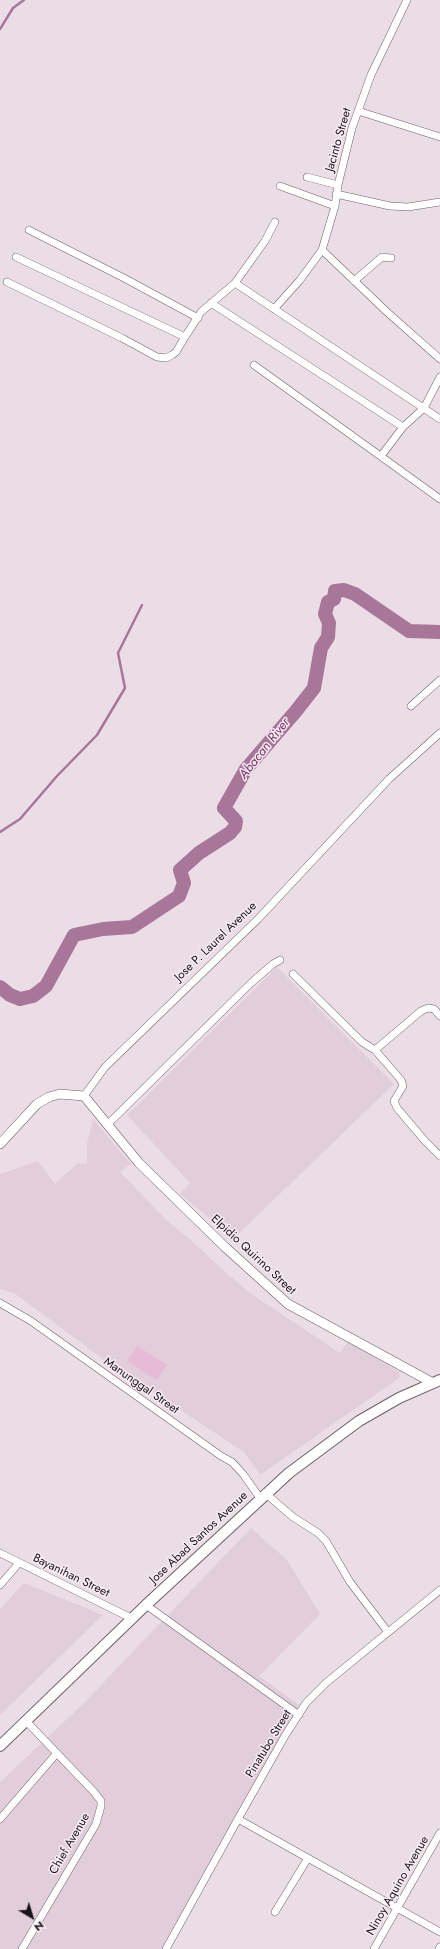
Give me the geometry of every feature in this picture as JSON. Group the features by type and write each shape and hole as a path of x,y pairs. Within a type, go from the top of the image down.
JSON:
{"main road":[{"name":"Jose Abad Santos Avenue","path":"0,1746 146,1605 288,1473 359,1421 399,1398 438,1383"}],"street":[{"name":"Jacinto Street","path":"274,309 300,280 322,250 335,206 336,194 352,128 371,75 407,0"},
{"path":"358,111 440,137"},
{"path":"307,177 338,185"},
{"path":"280,186 335,206"},
{"path":"336,194 390,206 408,207 440,202"},
{"path":"7,282 122,338 157,357 166,358 176,352 198,318 212,302 235,283 265,241 275,222"},
{"path":"30,230 198,318"},
{"path":"322,250 440,359"},
{"path":"16,257 185,337"},
{"path":"354,281 382,257 391,258"},
{"path":"235,283 440,419"},
{"path":"212,302 403,427"},
{"path":"254,365 440,499"},
{"path":"381,456 403,427 424,408 440,376"},
{"path":"411,706 440,680"},
{"name":"Jose P. Laurel Avenue","path":"84,1096 105,1067 258,919 389,779 440,733"},
{"path":"108,1124 251,983 273,964 280,960"},
{"path":"293,974 362,1042 375,1050 401,1080 403,1086 394,1101 397,1108 440,1156"},
{"path":"375,1050 420,1011 428,1008 434,1009 440,1016"},
{"path":"0,1144 37,1104 49,1097 60,1094 84,1096"},
{"name":"Elpidio Quirino Street","path":"84,1096 108,1124 125,1148 168,1192 225,1247 288,1304 438,1383"},
{"name":"Manunggal Street","path":"0,1303 31,1321 221,1456 232,1462 262,1496 318,1533 326,1541 350,1582 388,1632"},
{"name":"Bayanihan Street","path":"0,1553 133,1618"},
{"path":"0,1585 19,1563"},
{"name":"Pinatubo Street","path":"166,1949 238,1818 286,1734 306,1703 327,1682 440,1590"},
{"path":"146,1605 299,1715"},
{"name":"Chief Avenue","path":"22,1949 96,1824 101,1806 101,1801 94,1792 26,1722"},
{"path":"0,1819 57,1753"},
{"path":"238,1818 440,1932"},
{"name":"Ninoy Aquino Avenue","path":"374,1949 440,1833"},
{"path":"275,1912 308,1858"}],"shaded area":[{"path":"277,967 394,1084 234,1238 180,1194 190,1183 127,1115"},
{"path":"93,1119 131,1164 120,1172 168,1222 190,1239 226,1273 250,1293 340,1353 349,1340 400,1373 399,1378 260,1475 244,1452 103,1359 14,1293 0,1289 0,1174 38,1161 55,1184 78,1163 87,1164 87,1144"},
{"path":"137,1346 167,1365 157,1380 127,1361"},
{"path":"251,1528 287,1560 320,1614 259,1676 299,1705 161,1949 0,1949 0,1782 84,1703"},
{"path":"24,1583 103,1615 0,1715 0,1609"}],"waterway":[{"path":"0,29 13,8 24,0"},
{"name":"Abacan River","path":"0,987 10,995 20,999 33,996 46,986 74,935 103,929 132,927 179,896 184,883 180,870 199,853 230,833 235,827 236,821 224,808 246,769 314,688 321,648 328,637 329,623 325,614 328,602 334,599 335,591 344,590 355,594 409,631 440,632"},
{"path":"0,832 20,819 57,776 97,735 125,688 118,653 142,605"}]}
